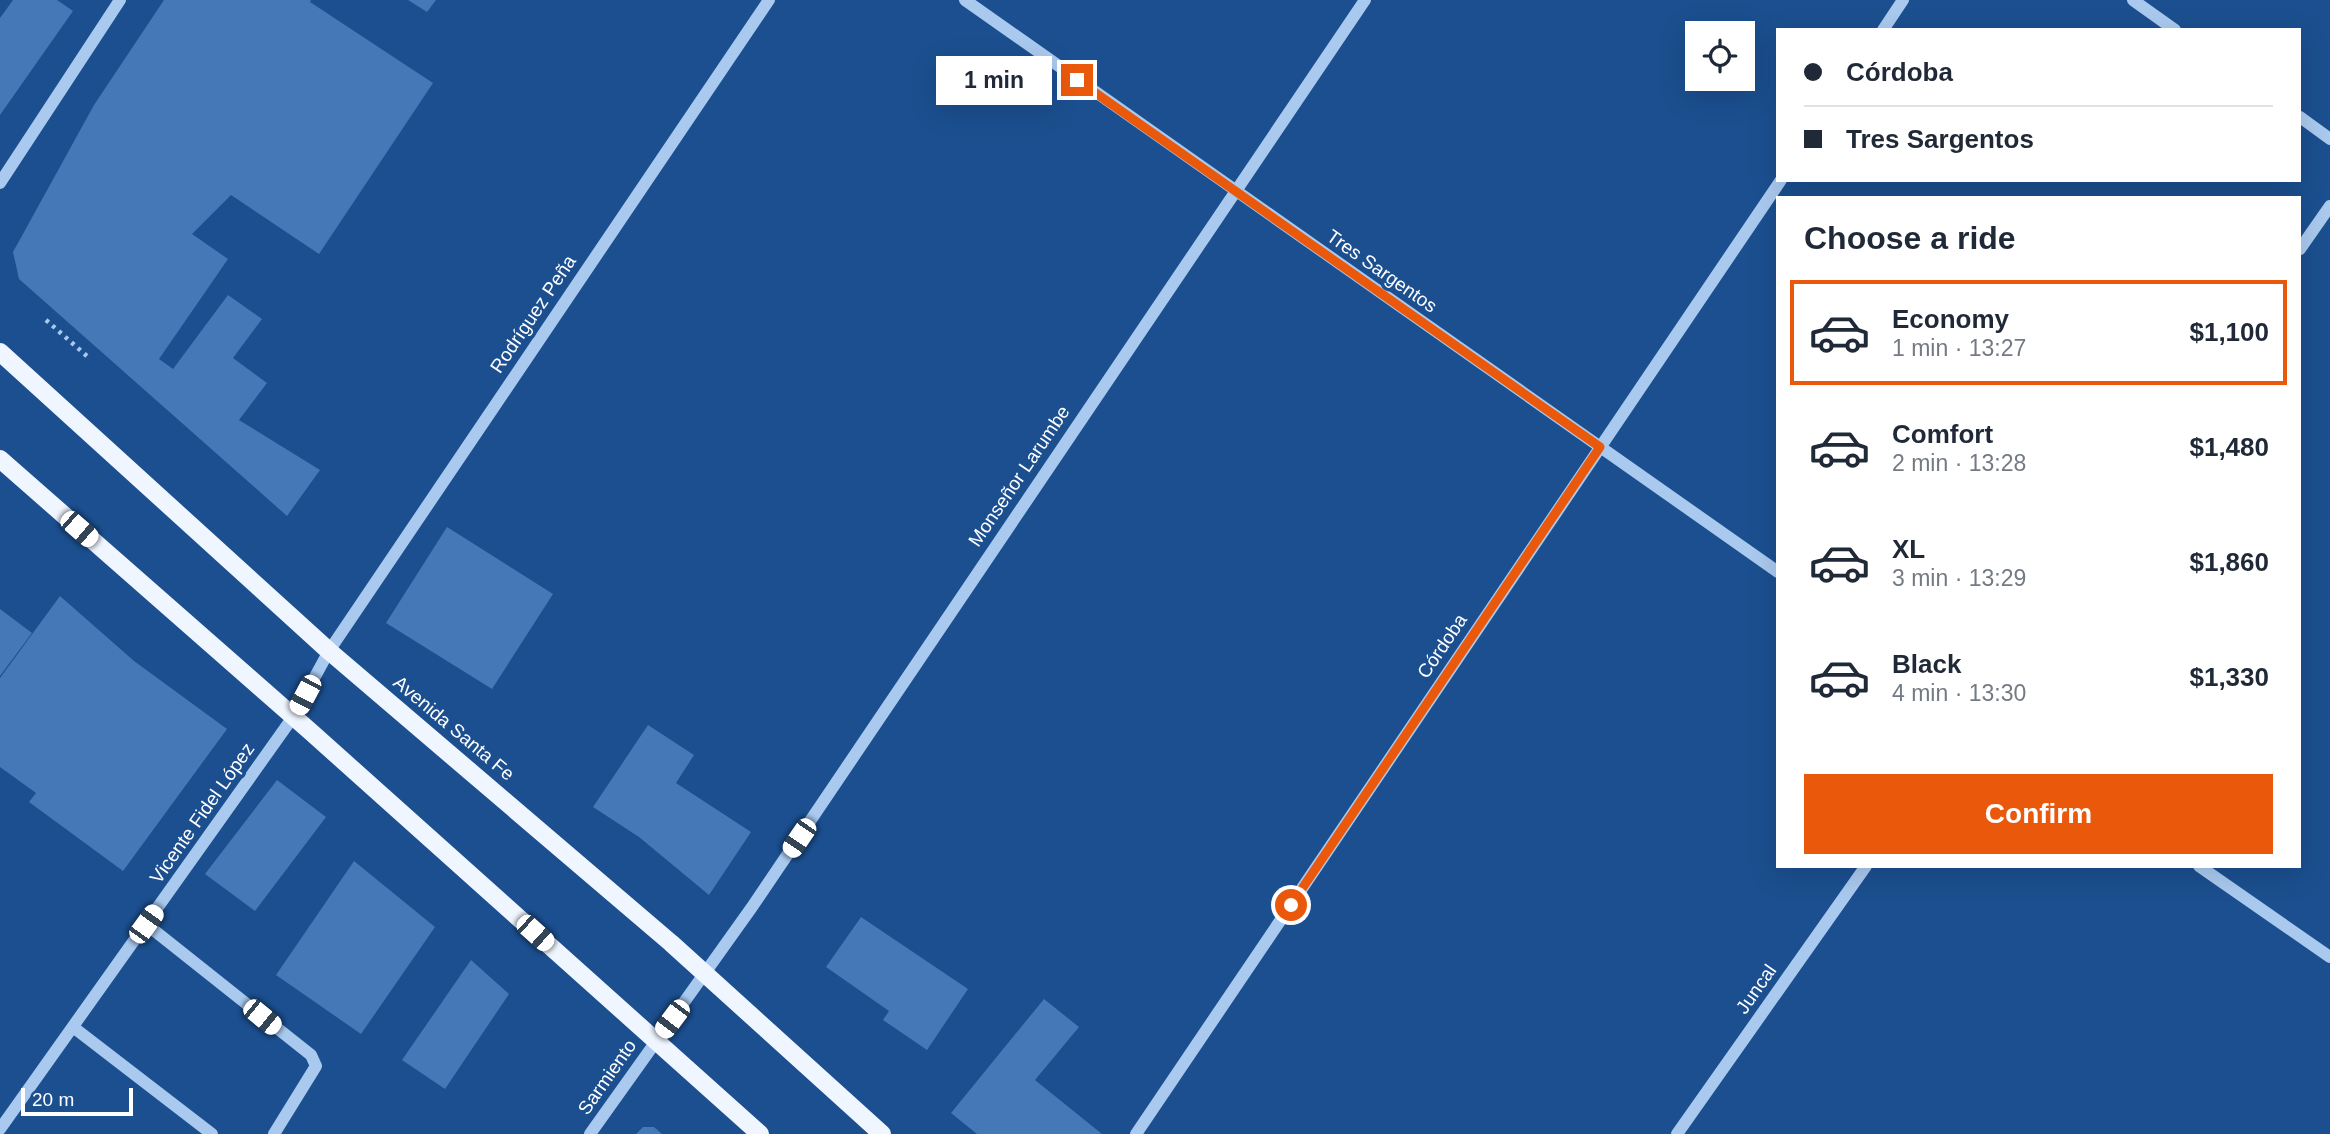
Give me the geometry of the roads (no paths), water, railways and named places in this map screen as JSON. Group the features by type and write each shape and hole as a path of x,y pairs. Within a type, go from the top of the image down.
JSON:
{"main road":[{"name":"Avenida Santa Fe","path":"0,352 329,651 499,794 705,974 882,1134"},
{"path":"0,459 760,1134"}],"street":[{"path":"0,183 120,0"},
{"name":"Rodríguez Peña","path":"329,651 769,0"},
{"name":"Tres Sargentos","path":"965,0 1234,192 1776,571"},
{"name":"Monseñor Larumbe","path":"705,974 1365,0"},
{"path":"1884,28 1903,0"},
{"path":"2133,0 2172,28"},
{"path":"2301,118 2330,139"},
{"name":"Córdoba","path":"1136,1134 1780,182"},
{"path":"2301,248 2330,206"},
{"name":"Vicente Fidel López","path":"0,1129 293,717 329,651"},
{"name":"Juncal","path":"1677,1134 1865,868"},
{"path":"2202,868 2330,957"},
{"path":"146,924 311,1055 316,1066 274,1134"},
{"name":"Sarmiento","path":"590,1134 705,974"},
{"path":"73,1027 212,1134"}]}
